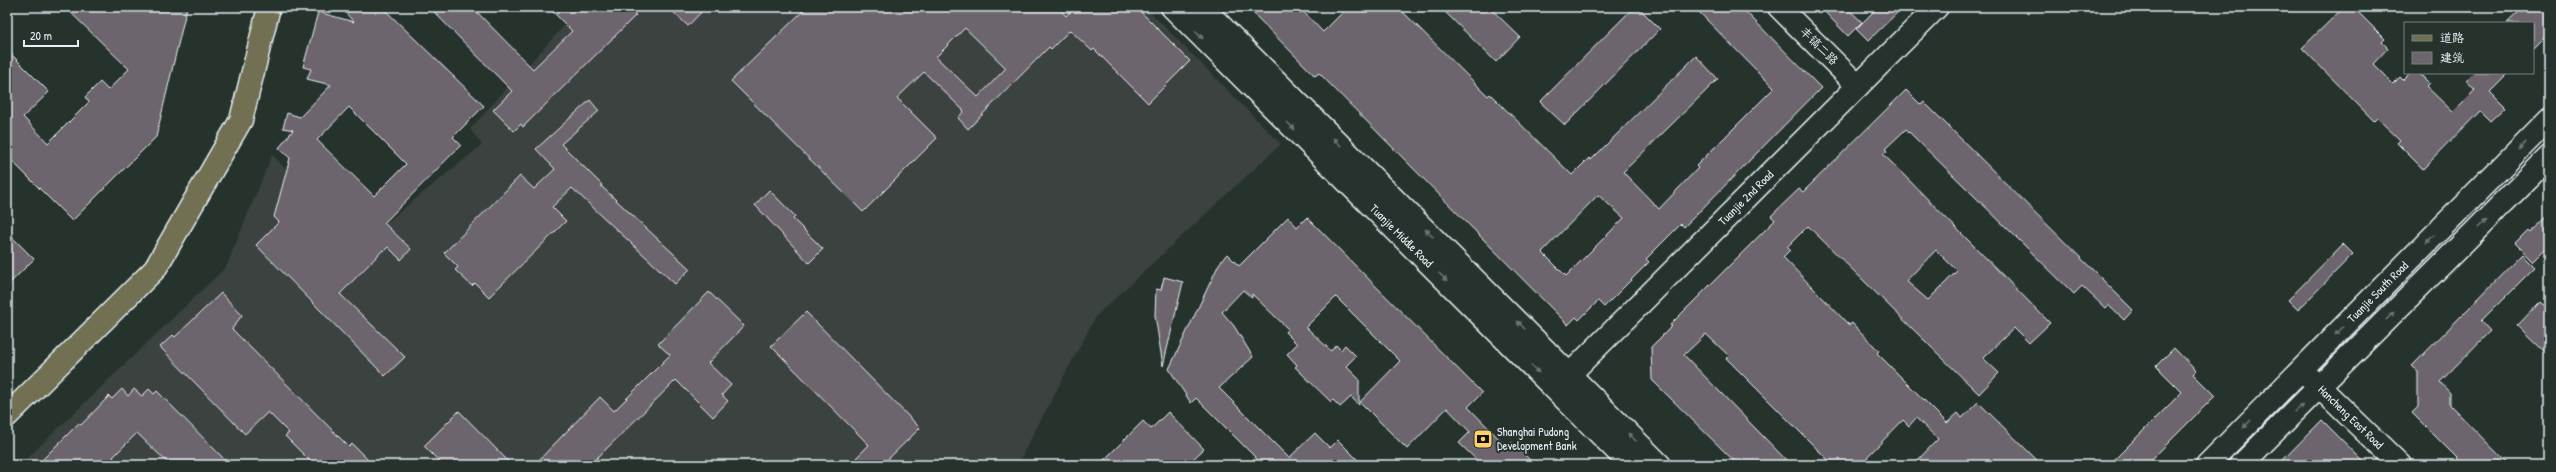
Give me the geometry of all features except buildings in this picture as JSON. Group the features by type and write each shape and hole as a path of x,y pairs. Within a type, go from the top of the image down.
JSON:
{"main road":[{"path":"7,416 155,269 242,120 269,7"}],"street":[{"name":"Tuanjie Middle Road","path":"1172,7 1562,382 1660,465"},
{"name":"Tuanjie Middle Road","path":"1202,7 1562,382 1631,465"},
{"name":"丰镐二路","path":"1779,7 1858,86"},
{"name":"Tuanjie 2nd Road","path":"1562,382 1937,7"},
{"name":"Tuanjie South Road","path":"2207,465 2549,119"},
{"path":"2241,465 2549,157"},
{"name":"Hancheng East Road","path":"2301,369 2400,465"}],"shaded area":[{"path":"581,7 1145,7 1281,144 1096,316 1017,465 20,465 226,267 272,155 361,243 482,145 470,129"}],"place":[{"name":"Shanghai Pudong Development Bank","path":"1483,439"}]}
